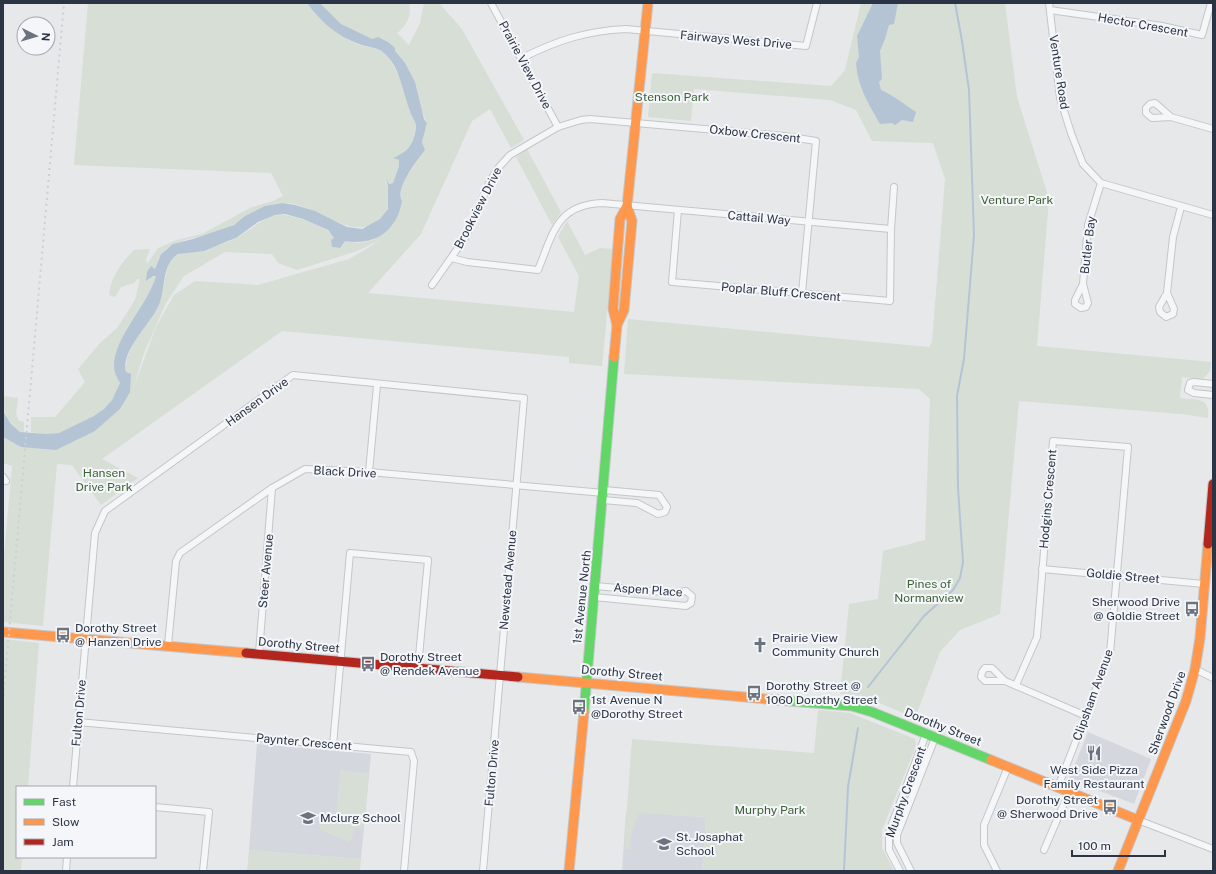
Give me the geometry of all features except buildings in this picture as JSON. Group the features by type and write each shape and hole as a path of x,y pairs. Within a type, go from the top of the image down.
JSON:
{"street":[{"name":"Prairie View Drive","path":"491,3 558,127"},
{"path":"627,206 637,123 648,3"},
{"name":"Fairways West Drive","path":"645,32 806,46 818,3"},
{"name":"Venture Road","path":"1049,3 1060,98 1083,164 1101,183 1213,215"},
{"name":"Hector Crescent","path":"1050,10 1162,26 1202,36 1211,3"},
{"path":"522,58 550,44 590,32 626,29 645,32"},
{"path":"1171,117 1213,129"},
{"name":"Brookview Drive","path":"627,206 588,204 570,210 559,222 538,270 467,262 452,258 465,238 490,181 498,167 510,155 524,145 558,127 585,120 637,123"},
{"name":"Oxbow Crescent","path":"637,123 784,136 816,141 808,222"},
{"name":"Butler Bay","path":"1083,284 1088,225 1101,183"},
{"path":"891,229 894,187"},
{"name":"Cattail Way","path":"627,206 891,229"},
{"name":"1st Avenue North","path":"569,871 617,325 624,310 632,221 627,206"},
{"path":"1167,293 1172,237 1181,207"},
{"name":"Poplar Bluff Crescent","path":"678,210 672,282 890,301 891,229"},
{"path":"802,293 808,222"},
{"path":"432,286 452,258"},
{"name":"Hansen Drive","path":"86,638 95,533 105,510 293,375 377,385 524,398 516,485"},
{"path":"1213,384 1194,382 1190,383 1188,387 1188,390 1194,393 1213,396"},
{"path":"369,472 377,385"},
{"name":"Hodgins Crescent","path":"1042,569 1054,441 1128,447 1118,575"},
{"name":"Black Drive","path":"168,646 176,561 180,553 272,488 305,469 369,472 603,494"},
{"name":"Sherwood Drive","path":"1118,871 1186,700 1195,669 1213,484"},
{"name":"Newstead Avenue","path":"500,675 516,485"},
{"name":"Steer Avenue","path":"259,653 272,488"},
{"path":"603,494 659,495 667,506 664,512 658,514 637,503 603,494"},
{"path":"333,745 350,554 428,560 418,667"},
{"path":"1016,685 1037,637 1042,569"},
{"name":"Goldie Street","path":"1042,569 1204,584"},
{"name":"Clipsham Avenue","path":"1058,787 1110,653 1118,575"},
{"name":"Aspen Place","path":"594,597 686,606 691,603 692,596 686,591 675,593 595,586"},
{"name":"Dorothy Street","path":"3,632 340,660 845,705 872,712 1213,849"},
{"name":"Fulton Drive","path":"73,786 86,638"},
{"path":"1195,669 1213,678"},
{"name":"Fulton Drive","path":"483,871 500,675"},
{"path":"1005,681 1086,716"},
{"name":"Paynter Crescent","path":"78,722 412,752 414,761 404,871"},
{"name":"Murphy Crescent","path":"900,871 889,850 889,832 926,734"},
{"name":"Murphy Crescent","path":"911,871 897,842 897,835 936,738"},
{"path":"998,871 984,844 984,825 1008,766"},
{"path":"1044,850 1069,792"},
{"path":"156,807 209,812 203,871"},
{"path":"66,871 67,858"}],"shaded area":[{"path":"1088,732 1151,759 1134,804 1069,779"},
{"name":"Mclurg School","path":"257,744 371,754 361,859 249,850"},
{"name":"St. Josaphat School","path":"626,812 706,817 702,871 622,871"}],"green space":[{"name":"Hansen Drive Park","path":"88,3 307,3 318,17 349,27 341,24 320,3 409,3 410,12 408,20 404,27 397,33 409,45 420,23 424,3 439,3 462,29 524,140 511,148 490,109 472,121 421,234 368,293 574,312 579,276 558,237 567,221 585,255 600,248 613,249 602,366 569,363 569,357 282,331 102,459 138,478 101,505 72,465 57,464 43,626 3,622 3,568 12,466 3,463 3,437 21,447 95,431 120,409 127,358 135,340 158,308 169,262 178,255 208,249 228,242 270,217 277,215 296,217 323,228 334,238 332,247 340,248 345,241 358,243 373,240 393,225 400,198 401,185 425,150 422,142 427,123 399,57 394,51 375,41 345,38 356,44 376,47 388,56 399,76 416,124 414,137 411,144 403,154 394,158 399,160 399,166 393,183 389,184 386,180 385,181 388,188 389,199 388,207 385,213 377,221 366,226 355,227 343,224 305,208 292,204 280,203 256,211 228,228 172,245 162,253 155,270 147,272 147,281 153,276 156,276 152,289 123,337 116,376 120,383 110,402 101,412 77,427 59,433 41,434 31,432 31,417 55,417 85,382 78,369 100,343 117,328 135,300 140,279 137,279 134,283 121,287 115,297 109,295 114,276 134,250 150,249 146,260 147,264 158,248 177,240 202,234 252,207 273,201 283,196 271,173 74,165","holes":["381,240 349,259 258,285 195,281 174,295 156,327 132,392 144,353 166,303 184,276 225,252 272,254 278,263 297,270 357,251"]},
{"path":"861,3 1005,3 1017,97 1049,199 1037,346 1211,362 1210,371 1203,379 1182,377 1180,398 1201,400 1204,402 1207,406 1208,418 1182,414 1019,401 1000,614 960,630 940,652 915,718 863,696 840,694 849,604 878,599 883,551 925,540 930,399 919,389 624,374 628,319 929,347 932,342 945,179 933,143 872,141 856,110 830,100 694,89 691,121 648,117 652,73 831,86 845,70"},
{"path":"527,149 561,212 552,225 516,157"},
{"path":"3,396 18,398 16,414 19,421 24,422 24,432 20,432 7,416 4,408"},
{"path":"3,639 39,643 28,786 16,786 16,858 22,858 21,871 3,871"},
{"name":"Murphy Park","path":"818,710 850,713 915,739 916,746 882,830 882,848 894,871 702,871 706,817 636,813 638,816 632,832 630,849 624,849 632,739 814,753"},
{"path":"340,770 369,773 364,827 355,829 350,842 320,830 320,819 336,818"},
{"path":"249,850 361,859 360,871 247,871"}],"water":[{"path":"307,3 320,3 341,24 372,39 378,37 388,42 395,48 395,51 405,63 415,82 424,119 427,123 422,142 425,150 404,182 400,196 402,201 395,221 383,234 375,238 356,242 345,241 340,248 332,247 331,240 334,238 328,230 303,219 285,214 275,215 258,222 236,238 204,251 178,254 173,258 166,271 158,307 131,347 127,356 125,364 126,372 131,374 130,392 120,409 95,431 56,450 21,447 3,437 3,411 11,424 20,432 46,434 59,433 94,416 104,409 112,400 120,383 114,366 115,355 125,332 146,298 156,276 153,276 146,281 147,272 151,266 155,269 161,254 173,244 234,225 245,216 265,206 282,203 315,211 347,227 362,229 380,219 388,209 388,187 386,179 389,184 393,183 399,166 399,160 393,158 400,155 409,147 413,141 416,127 397,72 389,58 381,51 351,41 337,33 318,16"},
{"path":"873,3 898,3 894,24 889,25 880,51 882,79 879,82 881,90 895,97 916,112 913,122 902,120 895,125 892,123 880,124 861,87 856,63 859,57 857,36"}],"waterway":[{"path":"868,687 924,616 953,590 960,578 963,562 958,488 957,396 964,359 974,235 969,90 955,3"},
{"path":"844,871 848,787 858,728"}],"railway":[{"path":"3,702 64,3"}],"traffic: fast":[{"path":"584,712 614,357"},
{"path":"777,700 852,706 872,712 991,760"}],"traffic: slow":[{"path":"617,325 613,309 620,219 627,206 648,3"},
{"path":"614,357 617,325 624,310 632,221 627,206"},
{"path":"1118,871 1186,701 1195,669 1200,638 1208,544"},
{"path":"3,632 246,653"},
{"path":"518,677 777,700"},
{"path":"569,871 584,712"},
{"path":"991,760 1138,820"}],"traffic: jam":[{"path":"1208,544 1213,484"},
{"path":"246,653 518,677"}],"place":[{"name":"Sherwood Drive @ Goldie Street","path":"1192,609"},
{"name":"Dorothy Street @ Hanzen Drive","path":"63,635"},
{"name":"Prairie View Community Church","path":"760,645"},
{"name":"Dorothy Street @ Rendek Avenue","path":"368,664"},
{"name":"Dorothy Street @ 1060 Dorothy Street","path":"754,693"},
{"name":"1st Avenue N @Dorothy Street","path":"579,707"},
{"name":"West Side Pizza Family Restaurant","path":"1094,753"},
{"name":"Dorothy Street @ Sherwood Drive","path":"1110,807"},
{"name":"Mclurg School","path":"308,818"},
{"name":"St. Josaphat School","path":"664,844"}],"park label":[{"name":"Stenson Park","path":"672,97"},
{"name":"Venture Park","path":"1017,200"},
{"name":"Pines of Normanview","path":"929,591"}]}
